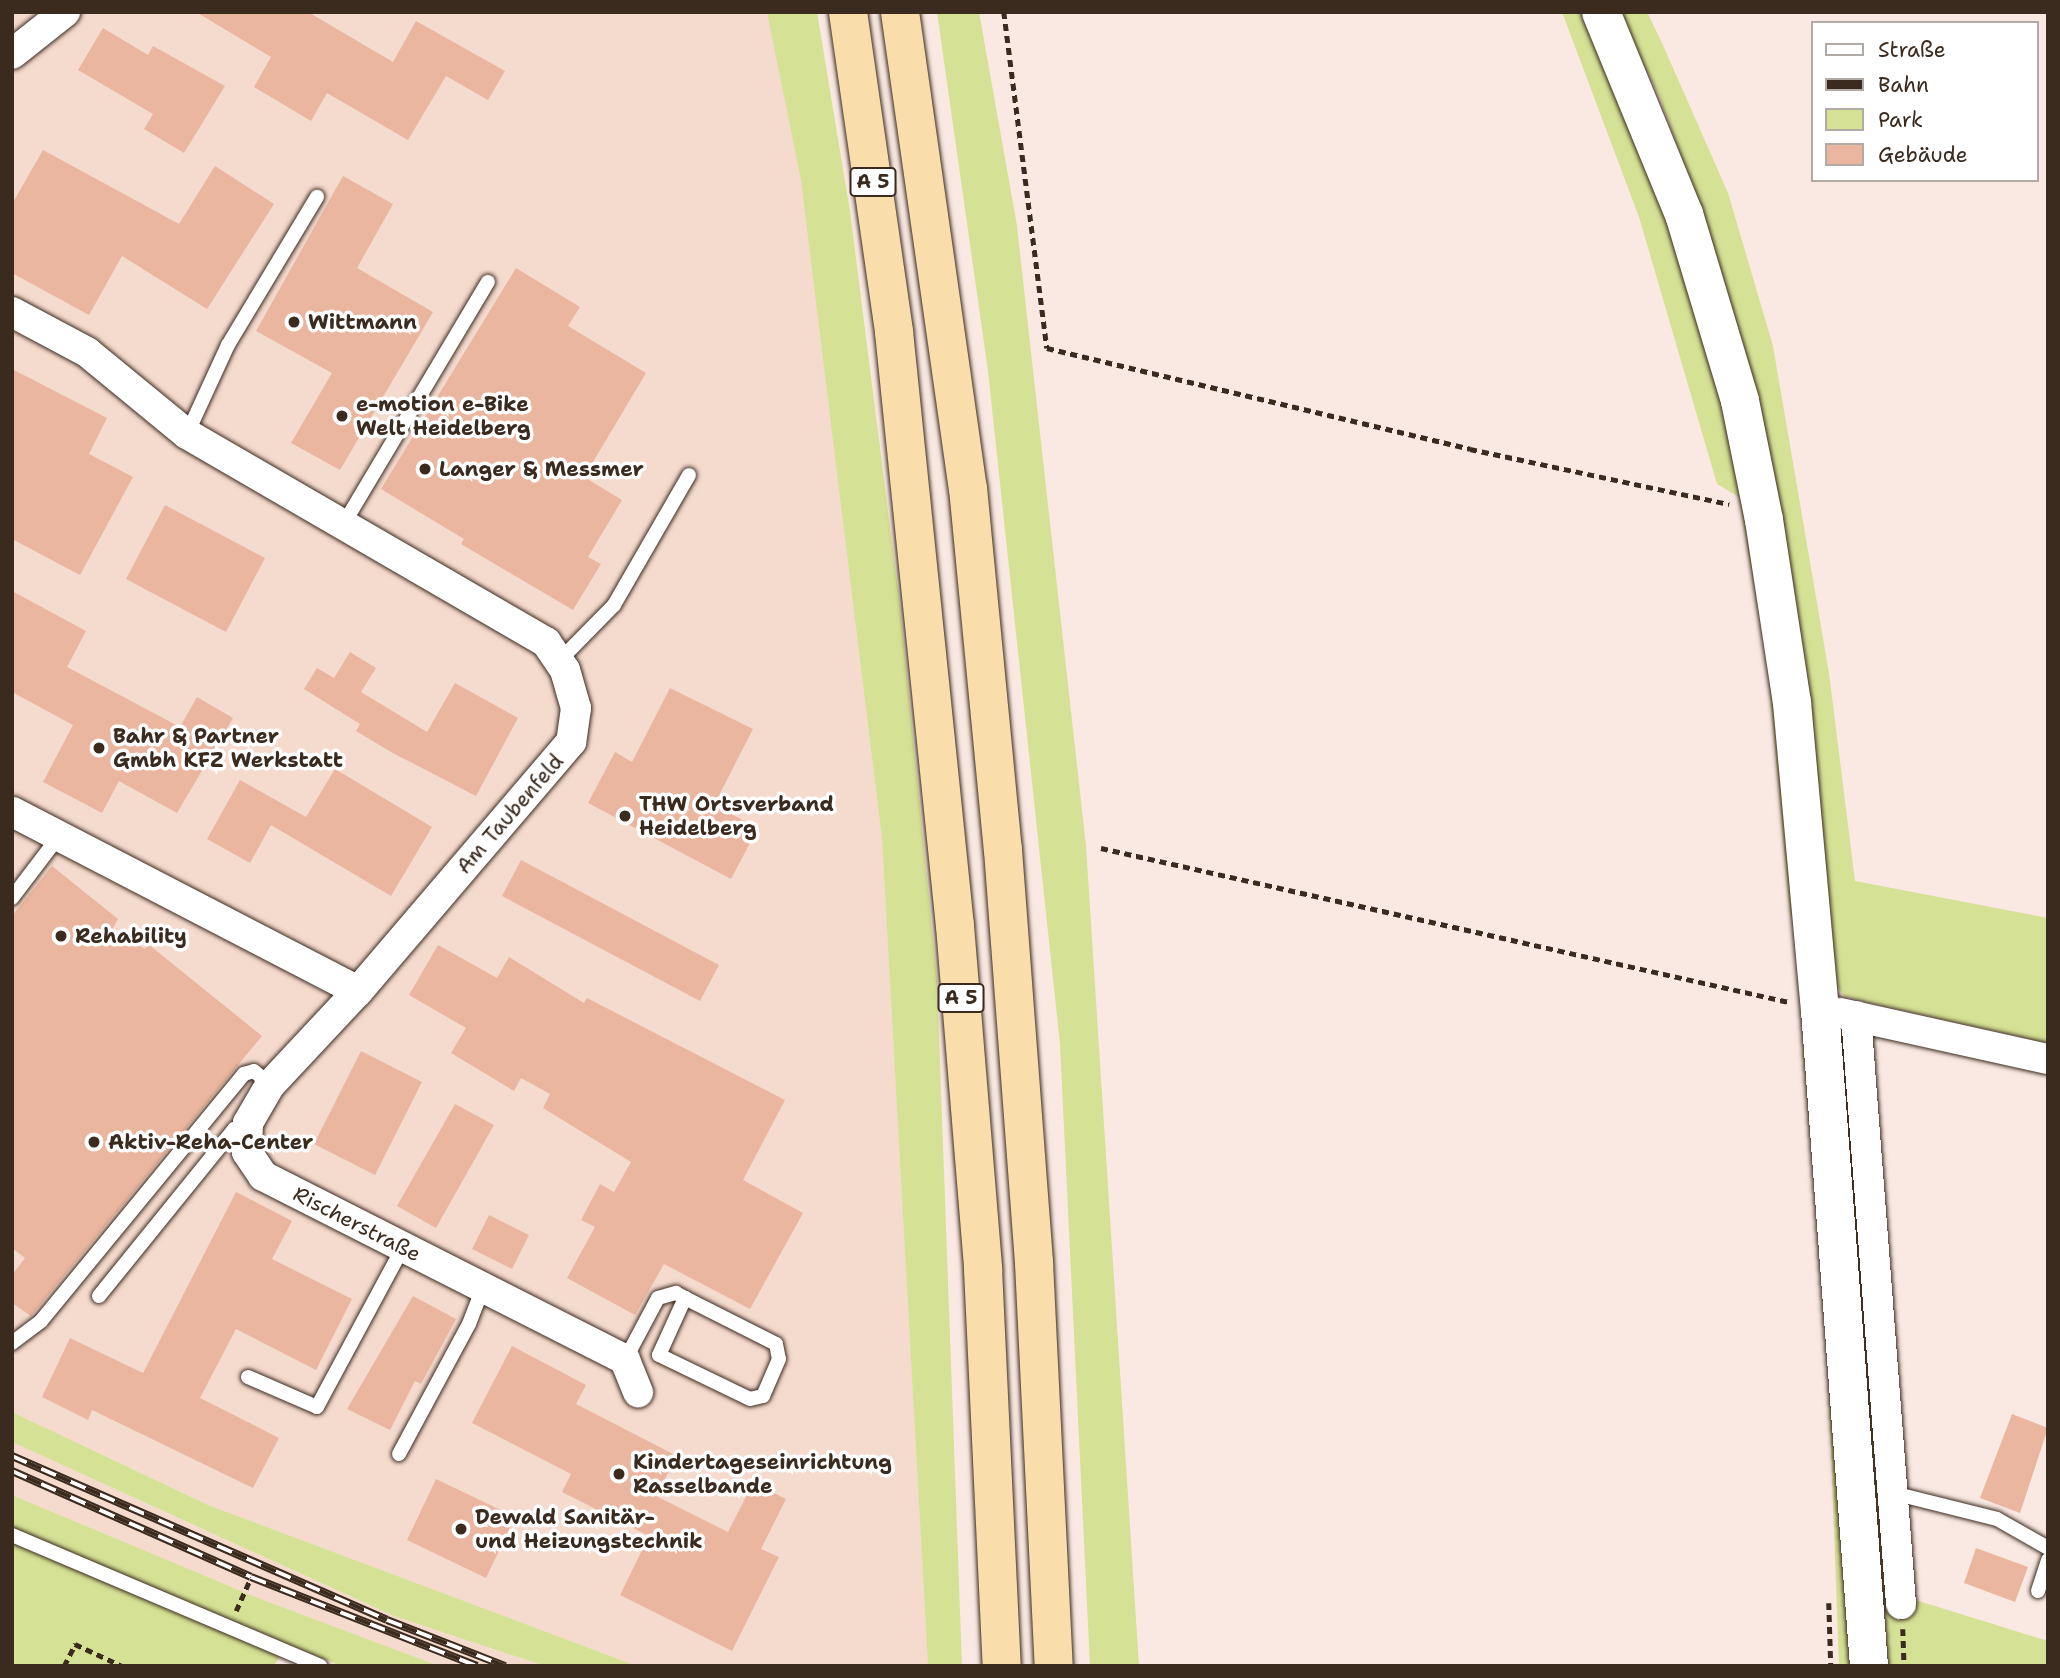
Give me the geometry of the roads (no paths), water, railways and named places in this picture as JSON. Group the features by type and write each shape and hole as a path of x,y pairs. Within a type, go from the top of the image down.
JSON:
{"highway":[{"name":"A 5","path":"848,12 902,397 955,926 983,1269 1002,1666"},
{"name":"A 5","path":"900,12 968,488 1003,850 1034,1263 1054,1666"}],"main road":[{"path":"1601,12 1684,214 1740,401 1792,703 1823,1005 1868,1666"}],"street":[{"path":"12,54 65,12"},
{"name":"Am Taubenfeld","path":"12,312 87,352 187,434 546,642 559,661 576,708 571,742 358,991"},
{"path":"12,812 358,991 270,1084 248,1123"},
{"path":"1901,1604 1893,1493 1823,1005 2048,1059"},
{"name":"Rischerstraße","path":"248,1123 247,1152 263,1177 625,1360"},
{"path":"625,1360 638,1392"}],"lane":[{"path":"187,434 228,345 317,197"},
{"path":"343,524 488,282"},
{"path":"559,661 614,605 690,475"},
{"path":"12,898 59,836"},
{"path":"12,1343 41,1321 244,1074 254,1071 270,1084"},
{"path":"99,1296 234,1129 248,1123"},
{"path":"248,1377 317,1407 403,1247"},
{"path":"399,1454 469,1324 483,1287"},
{"path":"625,1360 659,1298 676,1293 776,1344 779,1359 763,1396 750,1399 659,1355 685,1298"},
{"path":"1893,1493 1997,1519 2048,1548"},
{"path":"12,1535 320,1666"},
{"path":"2038,1591 2048,1560"}],"railway":[{"path":"12,1456 387,1620 505,1666"},
{"path":"12,1471 251,1577 477,1666"}],"place":[{"name":"Wittmann","path":"294,322"},
{"name":"e-motion e-Bike Welt Heidelberg","path":"342,416"},
{"name":"Langer & Messmer","path":"425,469"},
{"name":"Bahr & Partner Gmbh KFZ Werkstatt","path":"99,748"},
{"name":"THW Ortsverband Heidelberg","path":"625,816"},
{"name":"Rehability","path":"61,936"},
{"name":"Aktiv-Reha-Center","path":"94,1142"},
{"name":"Kindertageseinrichtung Rasselbande","path":"619,1474"},
{"name":"Dewald Sanitär- und Heizungstechnik","path":"461,1529"}]}
